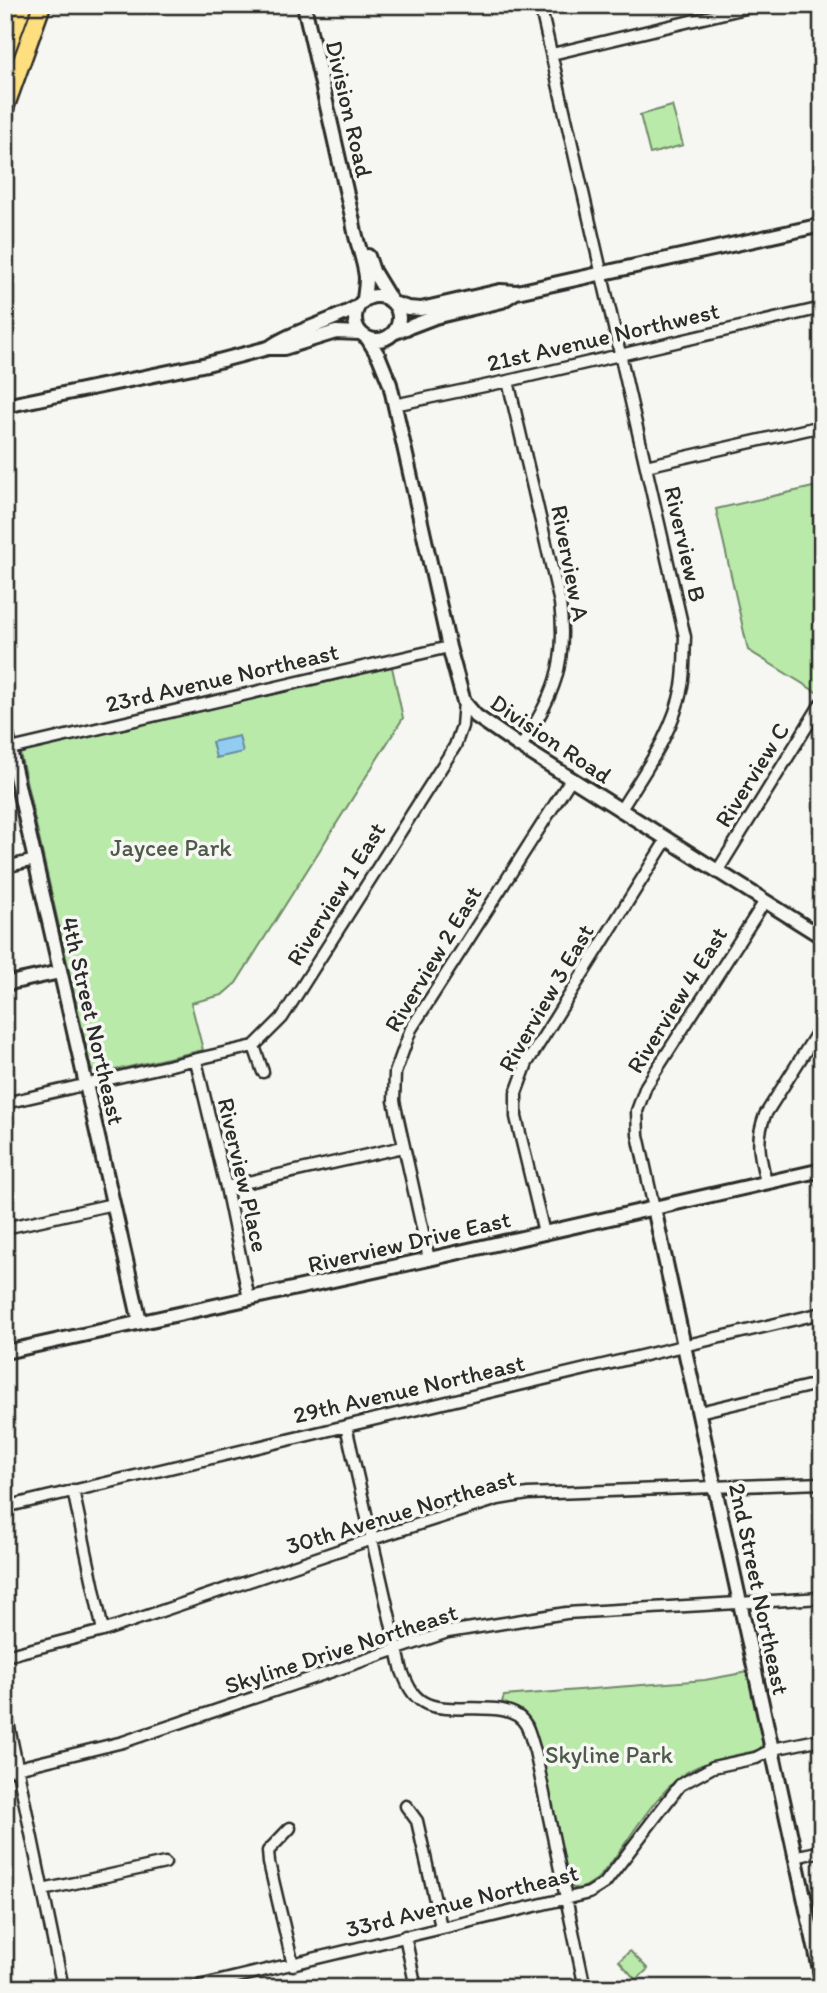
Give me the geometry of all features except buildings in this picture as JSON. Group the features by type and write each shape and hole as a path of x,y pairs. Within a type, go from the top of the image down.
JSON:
{"highway":[{"path":"5,54 23,5"},
{"path":"5,108 9,87 42,5"}],"street":[{"name":"Division Road","path":"304,5 366,277 360,303"},
{"name":"Riverview B","path":"540,5 685,637 683,685 674,715 665,737 620,811"},
{"path":"552,54 758,5"},
{"name":"Division Road","path":"353,221 359,229 373,271 392,301"},
{"path":"268,348 379,296 408,308 421,309 500,291 517,292 602,275 822,225"},
{"path":"5,406 268,348 284,348 336,332 379,340 435,317 502,300 517,292"},
{"path":"391,335 399,318 392,301"},
{"path":"360,303 355,323 364,336"},
{"name":"21st Avenue Northwest","path":"394,405 822,308"},
{"name":"Division Road","path":"391,335 387,354 394,405 449,648 464,702 476,716 521,747 818,934"},
{"name":"Division Road","path":"364,336 379,357 390,384"},
{"name":"Riverview A","path":"509,381 560,603 563,632 561,659 554,688 521,747"},
{"path":"646,466 822,426"},
{"name":"23rd Avenue Northeast","path":"8,749 449,648"},
{"name":"Riverview 1 East","path":"254,1046 282,1018 455,746 462,726 464,702"},
{"name":"Riverview C","path":"718,870 822,702"},
{"name":"4th Street Northeast","path":"5,728 140,1322"},
{"name":"Riverview 2 East","path":"429,1259 394,1101 395,1073 411,1029 570,779"},
{"name":"Riverview 3 East","path":"544,1233 516,1117 516,1093 527,1063 667,839"},
{"path":"5,867 35,860"},
{"name":"Riverview 4 East","path":"654,1208 638,1135 637,1111 646,1086 765,901"},
{"path":"818,934 822,919"},
{"path":"5,984 60,971"},
{"path":"766,1182 758,1146 759,1131 765,1115 822,1025"},
{"path":"5,1103 254,1046 263,1072"},
{"name":"Riverview Place","path":"196,1061 249,1298"},
{"path":"226,1187 403,1147"},
{"name":"Riverview Drive East","path":"5,1352 822,1170"},
{"path":"5,1228 113,1204"},
{"name":"2nd Street Northeast","path":"654,1208 821,1973"},
{"name":"29th Avenue Northeast","path":"5,1507 822,1313"},
{"path":"699,1412 822,1383"},
{"path":"346,1426 397,1650 409,1689 423,1702 442,1708 514,1713 526,1724 585,1988"},
{"name":"30th Avenue Northeast","path":"5,1657 103,1631 498,1499 528,1494 822,1483"},
{"path":"73,1490 103,1631"},
{"name":"Skyline Drive Northeast","path":"5,1771 123,1742 448,1632 566,1613 822,1598"},
{"path":"5,1708 64,1988"},
{"name":"33rd Avenue Northeast","path":"191,1988 589,1893 605,1884 680,1785 713,1767 756,1758 773,1749 822,1739"},
{"path":"406,1807 417,1821 441,1927"},
{"path":"290,1828 268,1851 293,1965"},
{"path":"794,1857 822,1851"},
{"path":"43,1890 165,1863"},
{"path":"405,1936 416,1988"}],"green space":[{"path":"672,106 683,145 650,154 640,115"},
{"path":"822,485 822,686 818,693 748,650 716,509"},
{"name":"Jaycee Park","path":"392,667 403,718 236,983 222,995 191,1003 203,1050 98,1074 91,1069 20,753"},
{"name":"Skyline Park","path":"748,1672 764,1742 759,1750 713,1761 687,1772 662,1794 597,1879 582,1888 571,1887 533,1723 523,1711 502,1702 504,1696 705,1680"},
{"path":"630,1951 648,1969 636,1980 619,1961"}],"water":[{"path":"239,736 243,752 216,758 212,742"}]}
